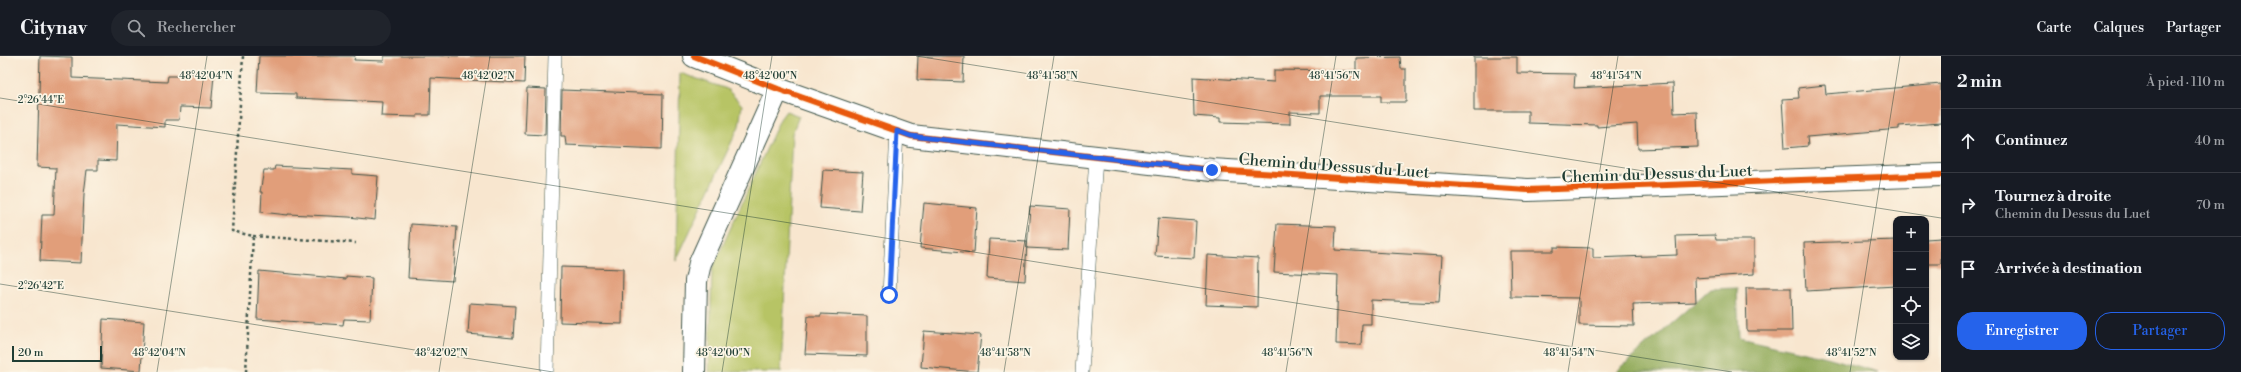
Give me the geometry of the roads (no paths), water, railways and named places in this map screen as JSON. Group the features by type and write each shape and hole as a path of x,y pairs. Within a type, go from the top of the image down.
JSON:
{"street":[{"name":"Chemin du Dessus du Luet","path":"694,56 778,89 911,136 1212,170 1528,190 1941,175"},
{"path":"694,372 696,281 700,263 778,89"}],"lane":[{"path":"547,372 555,56"},
{"path":"889,295 897,131"},
{"path":"1082,372 1096,157"}]}
